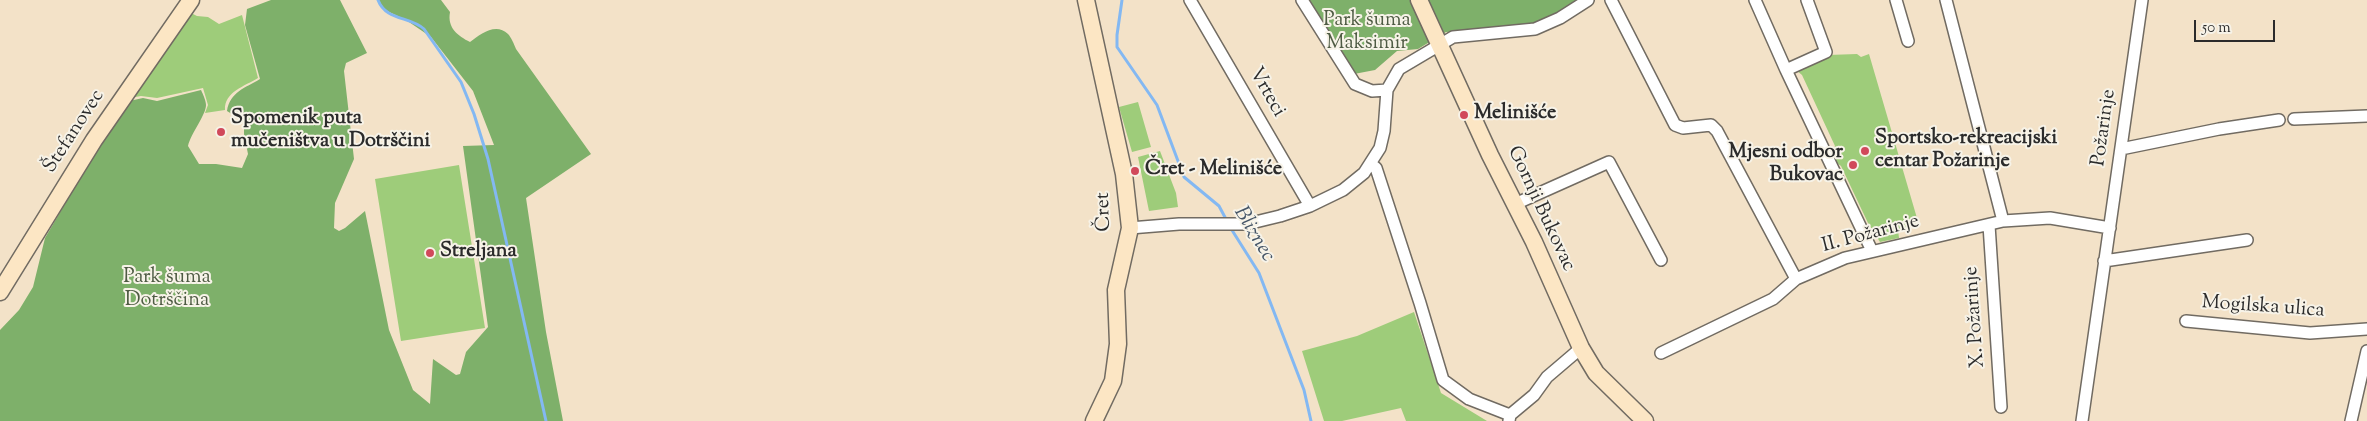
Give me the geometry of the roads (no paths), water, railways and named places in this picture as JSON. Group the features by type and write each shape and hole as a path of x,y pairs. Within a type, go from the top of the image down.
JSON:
{"street":[{"name":"Štefanovec","path":"0,292 94,140 192,0"},
{"name":"Čret","path":"1086,0 1124,174 1130,228 1116,290 1118,344 1114,381 1094,421"},
{"name":"Vrteci","path":"1190,0 1310,206"},
{"path":"1302,0 1355,84 1372,91 1387,90"},
{"name":"Gornji Bukovac","path":"1419,0 1581,348 1596,373 1645,421"},
{"path":"1130,228 1179,224 1247,224 1310,206 1343,190 1364,173 1380,148 1384,131 1387,90 1399,70 1453,37 1534,28 1560,18 1588,0"},
{"path":"1611,0 1675,125 1683,128 1711,125 1718,131 1796,279"},
{"path":"1755,0 1872,251"},
{"path":"1786,70 1826,52 1807,0"},
{"path":"1896,0 1908,41"},
{"path":"1946,0 2003,221"},
{"name":"Požarinje","path":"2082,421 2142,0"},
{"path":"2294,119 2367,116"},
{"path":"2121,149 2219,129 2279,120"},
{"path":"1515,204 1609,162 1661,260"},
{"path":"1371,164 1376,168 1426,320 1443,380 1469,399 1509,418 1534,395 1547,377 1581,348"},
{"name":"II. Požarinje","path":"1661,353 1773,299 1796,279 1832,262 2003,221 2050,218 2110,228"},
{"name":"X. Požarinje","path":"1989,225 2001,407"},
{"path":"2104,260 2247,240"},
{"name":"Mogilska ulica","path":"2186,321 2310,333 2367,330"},
{"path":"2351,421 2367,351"}],"waterway":[{"path":"378,0 387,12 424,29 461,82 474,114 488,159 546,421"},
{"name":"Bliznec","path":"1122,0 1117,47 1157,105 1184,177 1219,206 1227,221"},
{"name":"Bliznec","path":"1230,227 1259,273 1304,390 1311,421"}],"place":[{"name":"Melinišće","path":"1464,115"},
{"name":"Spomenik puta mučeništva u Dotrščini","path":"221,132"},
{"name":"Sportsko-rekreacijski centar Požarinje","path":"1865,151"},
{"name":"Mjesni odbor Bukovac","path":"1853,165"},
{"name":"Čret - Melinišće","path":"1135,171"},
{"name":"Streljana","path":"430,253"}],"park label":[{"name":"Park šuma Maksimir","path":"1367,34"},
{"name":"Park šuma Dotrščina","path":"167,290"}]}
